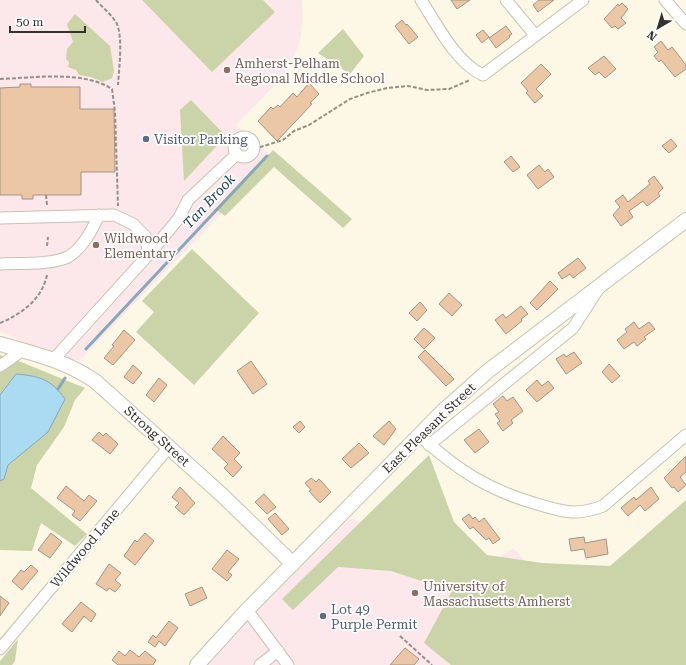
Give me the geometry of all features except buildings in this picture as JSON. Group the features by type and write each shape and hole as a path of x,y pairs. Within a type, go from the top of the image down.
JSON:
{"main road":[{"name":"East Pleasant Street","path":"197,665 247,610 293,564 424,440 488,371 686,220"},
{"name":"Strong Street","path":"0,344 54,359 72,367 95,381 222,495 293,564"}],"street":[{"path":"420,0 461,59 475,71 482,74 583,0"},
{"path":"506,0 535,35"},
{"path":"665,0 686,24"},
{"path":"242,138 251,140 254,149 252,154 246,157 237,154 234,145 242,138"},
{"path":"54,359 179,218 188,200 237,154"},
{"path":"0,264 53,261 68,256 91,233 99,215"},
{"path":"0,218 114,215 133,224 145,236 148,249 143,260"},
{"path":"600,285 573,328 424,440 447,460 478,482 499,492 572,513 589,511 603,506 625,489 686,435"},
{"path":"0,366 23,350"},
{"name":"Wildwood Lane","path":"0,649 169,447"},
{"path":"247,610 288,665"},
{"path":"260,665 278,651"}],"path":[{"path":"96,0 112,17 117,26 118,85"},
{"path":"254,149 283,140 294,131 310,125 350,99 367,93 387,88 408,86 427,90 449,89 482,74"},
{"path":"0,79 76,77 92,80 112,89 115,112 118,206"},
{"path":"46,195 46,205"},
{"path":"47,246 48,237"},
{"path":"0,322 22,312 32,302 40,293 47,275"},
{"path":"400,636 432,665"}],"shaded area":[{"name":"Wildwood Elementary","path":"0,0 302,0 303,19 300,41 292,61 280,80 236,125 274,159 79,361 40,350 0,331"},
{"name":"University of Massachusetts Amherst","path":"350,518 479,571 513,548 566,604 519,665 207,665 230,638"}],"green space":[{"path":"142,0 263,0 275,12 212,72"},
{"path":"75,14 110,46 114,71 112,78 103,82 91,77 79,75 76,70 68,67 69,62 66,59 67,49 73,42 67,24"},
{"path":"343,29 364,56 350,74 318,53"},
{"path":"191,100 226,136 184,181 180,110"},
{"path":"273,150 352,219 343,228 274,167 225,216 217,210"},
{"path":"192,249 259,313 194,385 136,332 154,312 142,301"},
{"path":"0,355 85,388 75,400 64,427 37,465 31,488 87,534 75,546 41,523 32,551 0,550"},
{"path":"429,455 454,522 487,555 542,563 610,566 686,500 686,665 451,665 424,643 452,591 391,571 338,567 293,610 282,599"},
{"path":"18,639 15,661 12,665 0,665 0,661"}],"water":[{"path":"16,374 44,380 55,387 65,399 48,432 8,465 4,479 0,481 0,395"}],"waterway":[{"name":"Tan Brook","path":"86,349 267,156"},
{"name":"Tan Brook","path":"58,389 65,378"}],"place":[{"name":"Amherst-Pelham Regional Middle School","path":"227,70"},
{"name":"Visitor Parking","path":"146,139"},
{"name":"Wildwood Elementary","path":"96,245"},
{"name":"University of Massachusetts Amherst","path":"415,593"},
{"name":"Lot 49 Purple Permit","path":"323,616"}]}
